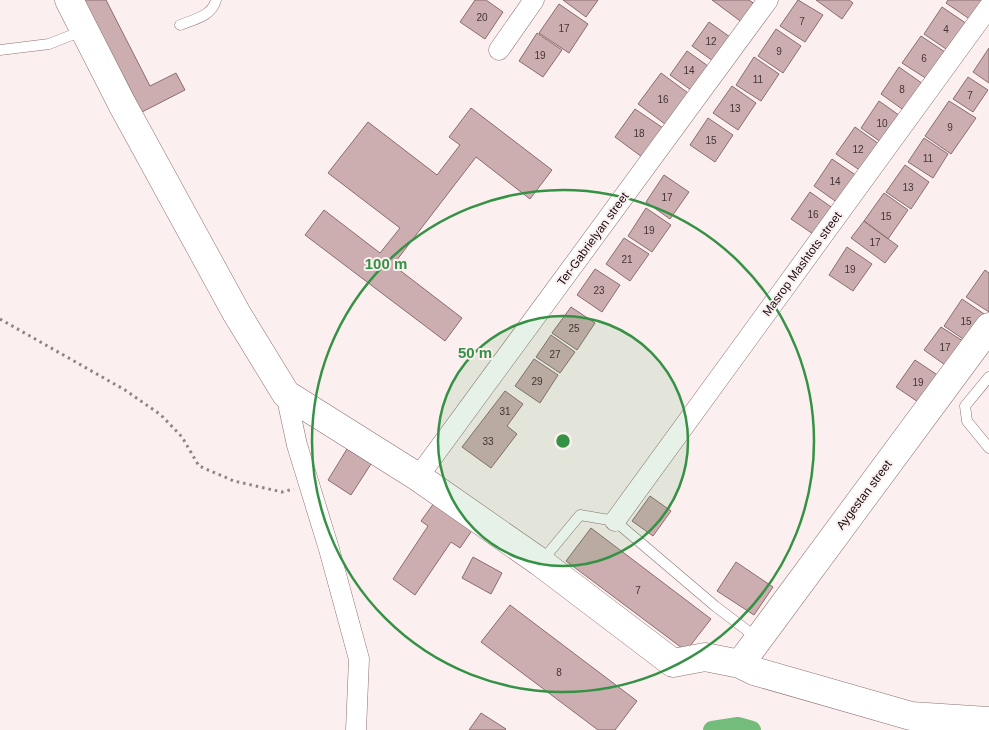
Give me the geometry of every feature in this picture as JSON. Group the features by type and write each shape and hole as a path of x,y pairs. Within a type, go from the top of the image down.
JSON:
{"street":[{"path":"69,0 83,30 237,314 286,394 296,445 310,487 359,659 356,730"},
{"path":"499,50 534,0"},
{"name":"Ter-Gabrielyan street","path":"418,477 768,0"},
{"name":"Masrop Mashtots street","path":"615,521 989,7"},
{"name":"Aygestan street","path":"740,664 989,327"},
{"path":"286,394 418,477 540,562 673,663 705,657 740,664 754,671 909,723 989,721"}],"lane":[{"path":"180,25 203,16 213,9 216,0"},
{"path":"0,50 49,44 83,30"},
{"path":"989,377 965,406 967,421 989,448"},
{"path":"540,562 580,515 615,521 715,606 758,639"}],"path":[{"path":"0,319 125,390 161,416 182,437 199,466 234,481 282,492 310,487"}],"building":[{"path":"84,0 106,0 150,86 176,73 185,90 142,112"},
{"path":"475,0 486,0 503,12 485,39 460,22"},
{"path":"563,0 598,0 586,17"},
{"path":"712,0 749,0 756,5 743,23"},
{"path":"798,0 823,15 805,42 780,26"},
{"path":"816,0 849,0 853,3 842,19"},
{"path":"948,0 984,0 971,20 946,3"},
{"path":"559,4 588,24 569,53 539,33"},
{"path":"942,7 967,24 949,51 924,34"},
{"path":"709,22 730,37 713,61 692,46"},
{"path":"776,29 801,46 783,73 758,56"},
{"path":"537,33 562,50 543,77 519,61"},
{"path":"921,36 945,52 927,79 902,63"},
{"path":"989,48 989,83 973,72"},
{"path":"687,51 708,66 691,90 670,75"},
{"path":"754,57 779,74 761,101 736,85"},
{"path":"899,67 923,84 905,111 881,94"},
{"path":"661,73 688,93 665,124 638,104"},
{"path":"968,77 988,90 973,112 953,99"},
{"path":"732,86 756,103 738,130 713,113"},
{"path":"879,101 903,118 885,145 861,128"},
{"path":"949,101 976,118 951,154 925,136"},
{"path":"471,108 552,170 530,199 476,157 393,265 462,318 445,341 305,235 324,210 380,253 400,228 328,173 368,122 437,175 460,145 449,137"},
{"path":"635,109 663,128 642,157 615,137"},
{"path":"708,118 733,135 715,162 690,145"},
{"path":"855,127 879,144 861,171 836,154"},
{"path":"924,138 948,154 933,178 908,162"},
{"path":"832,159 857,176 838,203 814,186"},
{"path":"905,165 929,182 911,209 886,192"},
{"path":"664,175 689,192 670,219 646,202"},
{"path":"810,192 834,209 816,236 791,219"},
{"path":"884,193 908,210 888,239 864,221"},
{"path":"646,208 671,225 652,252 628,236"},
{"path":"864,221 898,246 885,263 851,238"},
{"path":"624,238 649,254 630,281 606,264"},
{"path":"847,247 872,264 853,291 829,275"},
{"path":"595,269 620,285 602,312 577,295"},
{"path":"985,270 989,273 989,312 966,297"},
{"path":"962,299 987,316 969,343 944,326"},
{"path":"571,307 595,323 577,350 552,333"},
{"path":"941,327 966,343 948,367 924,350"},
{"path":"551,335 575,352 560,373 536,357"},
{"path":"534,359 558,375 540,403 515,386"},
{"path":"915,360 939,376 921,404 896,387"},
{"path":"505,391 523,404 507,426 517,434 491,468 462,447"},
{"path":"347,449 371,464 351,495 328,480"},
{"path":"650,496 671,511 653,536 632,521"},
{"path":"434,503 473,529 460,548 451,542 415,595 393,579 428,526 421,521"},
{"path":"591,528 711,619 686,651 566,561"},
{"path":"473,557 502,573 491,594 462,578"},
{"path":"736,562 773,587 754,615 717,591"},
{"path":"510,605 637,701 615,730 598,730 481,642"},
{"path":"481,713 506,729 469,730"}],"waterway":[{"path":"712,730 738,726 752,730"}]}
